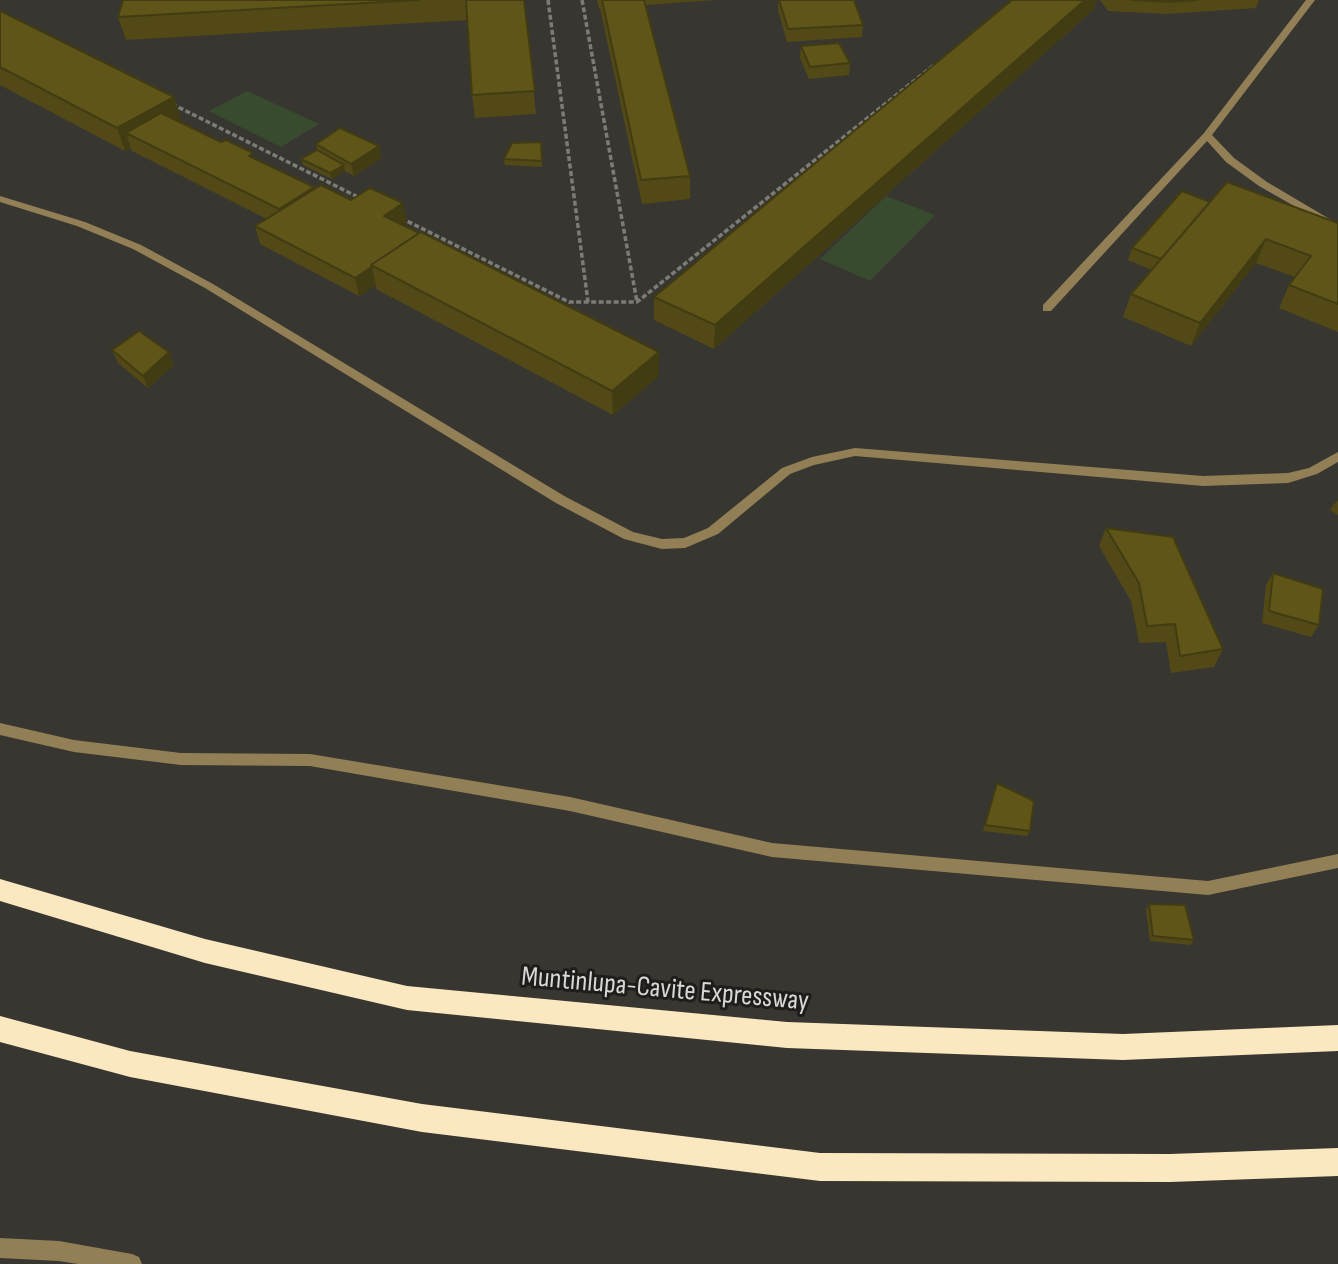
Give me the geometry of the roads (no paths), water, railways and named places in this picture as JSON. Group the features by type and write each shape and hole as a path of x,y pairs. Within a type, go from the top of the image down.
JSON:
{"highway":[{"name":"Muntinlupa-Cavite Expressway","path":"0,890 205,951 407,998 787,1035 1123,1047 1338,1038"},
{"path":"0,1029 130,1064 422,1118 820,1167 1170,1168 1338,1163"}],"street":[{"path":"1047,309 1207,135 1311,0"},
{"path":"1207,135 1230,160 1263,184 1338,228"},
{"path":"0,199 81,224 137,247 209,286 561,500 629,536 662,544 685,543 713,531 786,471 812,461 855,452 1203,481 1288,478 1314,471 1338,456"},
{"path":"0,729 75,746 181,759 310,760 570,804 772,850 1208,888 1338,861"},
{"path":"0,1248 59,1251 132,1264"}]}
